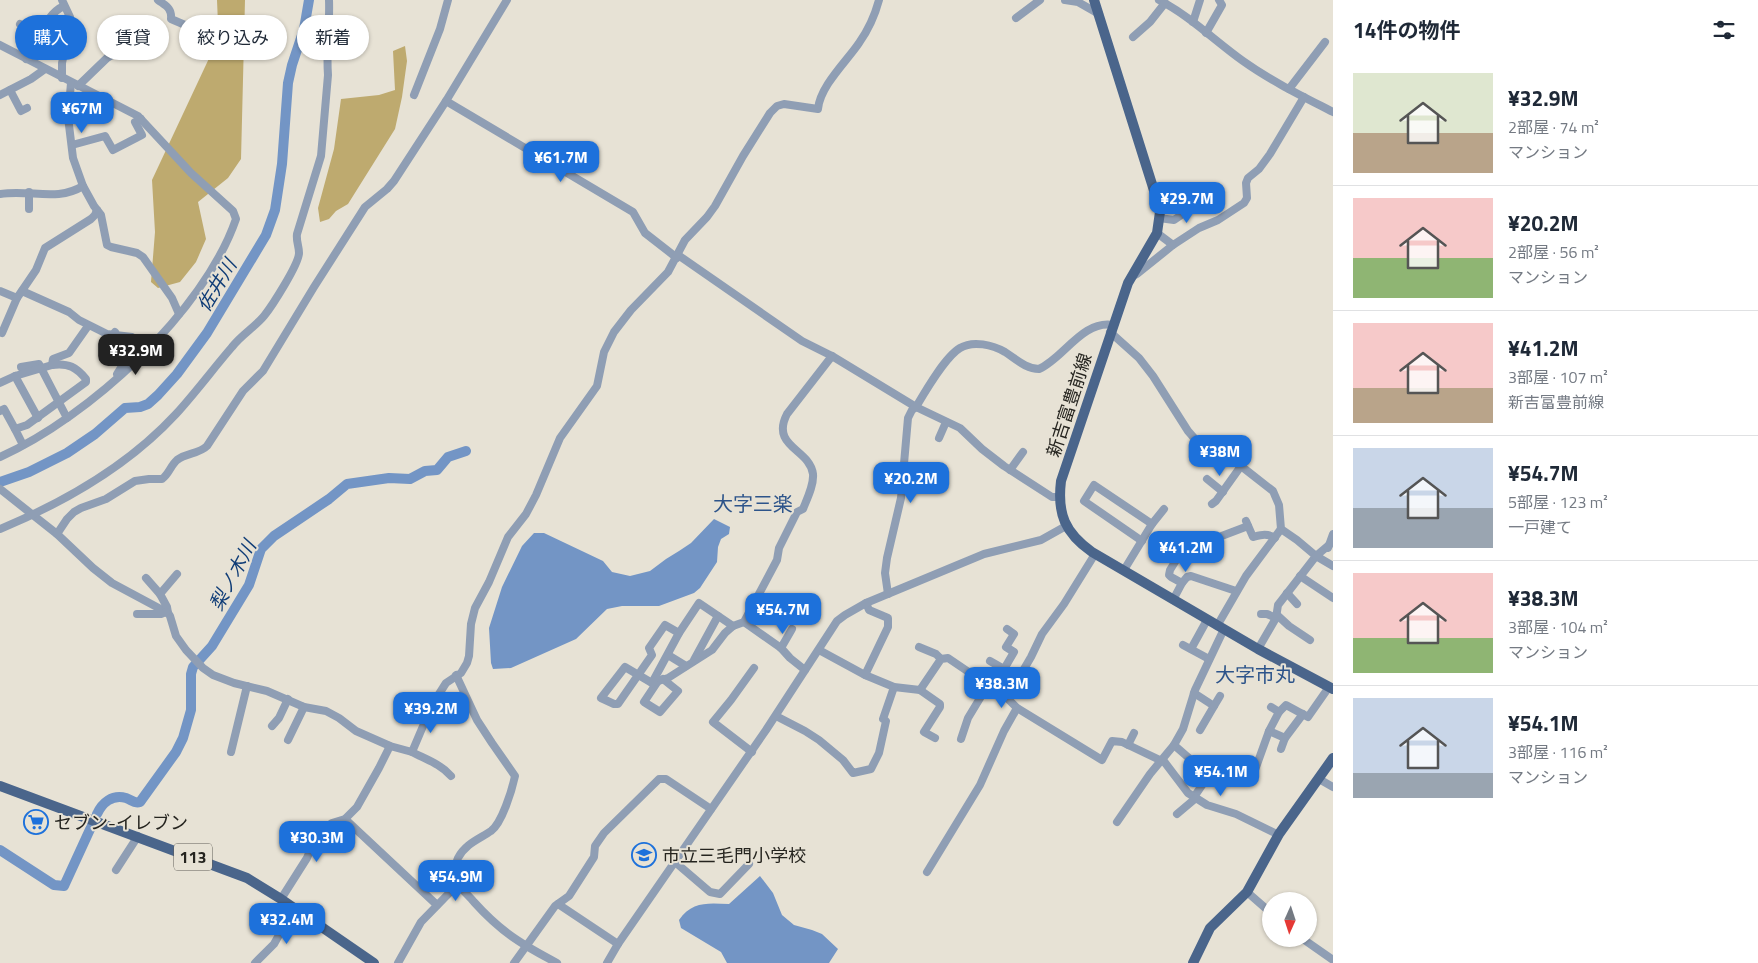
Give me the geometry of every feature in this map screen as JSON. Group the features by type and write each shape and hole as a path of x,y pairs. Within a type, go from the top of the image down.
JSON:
{"main road":[{"name":"新吉富豊前線","path":"1094,0 1157,200 1159,218 1157,233 1128,283 1061,481 1059,497 1066,526 1078,541 1095,554 1258,649 1331,688"},
{"path":"1193,963 1210,928 1247,892 1279,835 1333,758"},
{"name":"113","path":"0,786 247,878 374,963"}],"street":[{"path":"158,0 170,9 172,12 171,19 179,22"},
{"path":"0,528 94,481 134,452 154,435 194,394 233,345 265,315 292,270 299,253 296,242 297,234 321,156 328,75 330,0"},
{"path":"414,95 440,29 448,0"},
{"path":"57,534 67,519 78,510 106,499 135,481 162,479 177,460 204,448 243,391 263,371 361,212 367,204 387,189 394,181 446,101 507,0"},
{"path":"412,752 432,705 446,683 461,673 468,660 471,624 475,608 489,582 508,537 526,514 536,495 560,438 597,386 608,341 622,322 668,272 686,240 715,206 770,113 777,106 784,104 818,109 820,99 835,73 861,41 872,22 879,0"},
{"path":"1016,18 1040,0"},
{"path":"1065,0 1078,2 1098,14"},
{"path":"1173,9 1175,0"},
{"path":"1193,22 1200,0"},
{"path":"1206,32 1222,5 1219,0"},
{"path":"1133,37 1150,22 1162,2 1193,22 1248,65 1268,78 1333,112"},
{"path":"53,15 63,3 70,17 70,28 62,63 62,78"},
{"path":"1289,89 1325,42"},
{"path":"0,45 15,53"},
{"path":"0,457 23,446 67,418 119,377 138,359 179,314 207,276 222,252 235,221 233,212 191,173 141,119 127,110 74,85 28,60"},
{"path":"106,60 74,85 68,117 73,158 83,186 103,220 107,245 111,248 138,253 143,257 172,298 179,314"},
{"path":"0,95 31,80 44,69"},
{"path":"10,90 21,111 27,108"},
{"path":"1132,276 1199,228 1218,220 1244,203 1247,198 1246,183 1248,178 1259,169 1270,154 1304,97"},
{"path":"446,101 633,212 646,233 678,257 798,338 916,406 960,428 982,450 1010,470 1052,497 1059,497"},
{"path":"72,145 105,136 113,150 142,135 135,122 141,119"},
{"path":"0,194 29,192 56,195 75,191 83,186"},
{"path":"29,192 29,209"},
{"path":"1159,218 1174,220 1206,198"},
{"path":"1176,200 1184,213"},
{"path":"1,335 19,295 36,270 45,248 91,219 97,210"},
{"path":"1157,233 1173,245"},
{"path":"0,291 19,295 69,312 88,326 107,334 115,333 132,337 148,348"},
{"path":"888,594 886,565 889,544 901,498 906,427 912,410 955,352 965,346 986,344 993,346 1026,366 1039,369 1071,342 1098,325 1112,328 1140,358 1194,439 1242,466 1273,491 1279,505 1281,529 1236,591 1194,693 1183,729 1117,822"},
{"path":"52,365 53,359 69,353 88,326"},
{"path":"115,333 110,341 108,350 121,363 122,366 117,374 119,377"},
{"path":"679,633 665,625 649,648 652,655 638,676 618,704 601,698 625,667 638,676 658,681 712,650 733,626 744,622 777,560 779,548 797,512 803,509 813,478 808,462 787,442 783,432 784,422 787,414 832,356"},
{"path":"21,368 39,364 67,418"},
{"path":"0,383 15,376 59,364 76,367 86,379 86,382 38,418 27,425 15,429"},
{"path":"15,376 38,418"},
{"path":"0,410 4,409 23,446"},
{"path":"939,438 946,422"},
{"path":"1010,470 1023,452"},
{"path":"1212,504 1242,466"},
{"path":"1208,478 1223,492"},
{"path":"1142,541 1084,501 1094,485 1152,524"},
{"path":"0,489 57,534 93,568 117,587 167,612"},
{"path":"1124,570 1152,524 1164,509"},
{"path":"1219,537 1247,523 1253,537 1264,534 1275,538"},
{"path":"607,963 618,944 752,752 837,621 845,614 866,603 984,554 1041,540 1066,526"},
{"path":"1281,529 1323,561 1333,566"},
{"path":"1323,561 1333,534"},
{"path":"1182,583 1169,575 1191,536"},
{"path":"1258,649 1276,616 1278,605 1316,556 1329,545"},
{"path":"1007,698 1031,658 1042,634 1064,604 1095,554"},
{"path":"160,594 177,574"},
{"path":"1173,600 1182,583 1187,577 1191,576 1236,591"},
{"path":"1300,576 1333,598"},
{"path":"146,578 168,607 167,612 176,636 203,668 213,675 234,683 267,691 304,707 326,712 340,718 356,732 390,746 412,752 431,763 439,765 451,776"},
{"path":"1287,593 1297,604"},
{"path":"658,681 679,633 699,603 733,626"},
{"path":"865,675 888,627 888,618 869,610 866,603"},
{"path":"136,614 161,614 167,612"},
{"path":"1261,614 1276,616 1310,640"},
{"path":"689,664 718,616"},
{"path":"1190,649 1207,620"},
{"path":"744,622 782,648 790,658 805,670"},
{"path":"782,648 792,629"},
{"path":"961,740 968,718 1004,669 1014,652 1006,647 1014,634 1006,629"},
{"path":"1182,645 1209,658"},
{"path":"919,647 936,654 942,659"},
{"path":"819,650 865,675 894,687 920,690 940,704 924,732 935,738"},
{"path":"668,655 689,664"},
{"path":"920,690 942,659 948,658 1007,698 1016,708 1102,760 1112,741 1128,745 1162,760 1188,793 1195,798 1207,805 1236,814 1279,835"},
{"path":"990,661 1004,669"},
{"path":"752,752 713,722 754,668"},
{"path":"456,675 477,720 515,776 500,821 492,831 473,841 458,858 458,884 502,931 526,947 557,963"},
{"path":"230,752 247,686"},
{"path":"776,716 819,740 843,760 853,773 871,770 878,753 886,721 883,719 894,687"},
{"path":"1255,770 1269,731 1286,705 1308,717 1331,688"},
{"path":"1194,693 1214,706"},
{"path":"1200,730 1220,696"},
{"path":"272,726 279,718 288,699"},
{"path":"288,740 304,707"},
{"path":"1271,707 1280,712"},
{"path":"927,872 980,785 1016,708"},
{"path":"1281,749 1285,738 1303,714"},
{"path":"1269,731 1285,738"},
{"path":"1128,745 1134,733"},
{"path":"1174,744 1190,759 1209,771 1209,775 1195,798 1178,814"},
{"path":"281,899 307,858 316,836 321,830 345,819 362,798 390,746"},
{"path":"514,963 558,904 569,896 594,857 595,846 604,833 659,779 666,778 711,809"},
{"path":"1319,778 1333,787"},
{"path":"345,819 437,905"},
{"path":"116,870 138,836"},
{"path":"675,862 710,892 720,894 749,864"},
{"path":"398,963 421,922 458,884"},
{"path":"1247,892 1262,905"},
{"path":"558,904 618,944"},
{"path":"255,963 274,944 279,935 281,917 290,905"},
{"path":"1316,948 1333,960"}],"shaded area":[{"path":"217,0 245,0 245,15 218,15"},
{"path":"405,46 407,61 395,129 348,204 336,211 329,219 320,222 318,208 334,149 341,99 379,95 395,90 393,51"},
{"path":"208,60 243,60 241,159 228,178 198,202 206,239 196,262 180,282 158,288 151,282 155,232 152,180"}],"water":[{"path":"714,519 730,527 729,534 721,539 718,547 717,562 700,588 694,593 659,606 622,606 607,609 576,639 511,668 493,669 489,628 502,587 522,546 534,533 544,533 603,561 612,572 630,576 650,571 691,543"},
{"path":"760,876 773,893 782,915 794,925 822,934 838,949 829,963 727,963 721,952 681,928 679,920 689,909 701,904 729,904"}],"waterway":[{"name":"佐井川","path":"0,482 29,472 67,453 95,434 125,408 140,407 148,404 177,374 207,333 266,235 275,210 282,164 288,83 304,29 309,0"},
{"name":"梨ノ木川","path":"97,814 102,806 112,798 121,797 140,802 176,752 183,738 191,710 191,674 193,667 212,646 249,585 261,549 274,536 329,499 347,484 389,478 410,479 425,471 437,470 448,457 466,451"},
{"name":"梨ノ木川","path":"0,850 54,885 64,886 92,825"}],"place":[{"name":"セブン-イレブン","path":"36,822"},
{"name":"市立三毛門小学校","path":"644,855"}],"district":[{"name":"大字三楽","path":"753,503"},
{"name":"大字市丸","path":"1255,674"}]}
